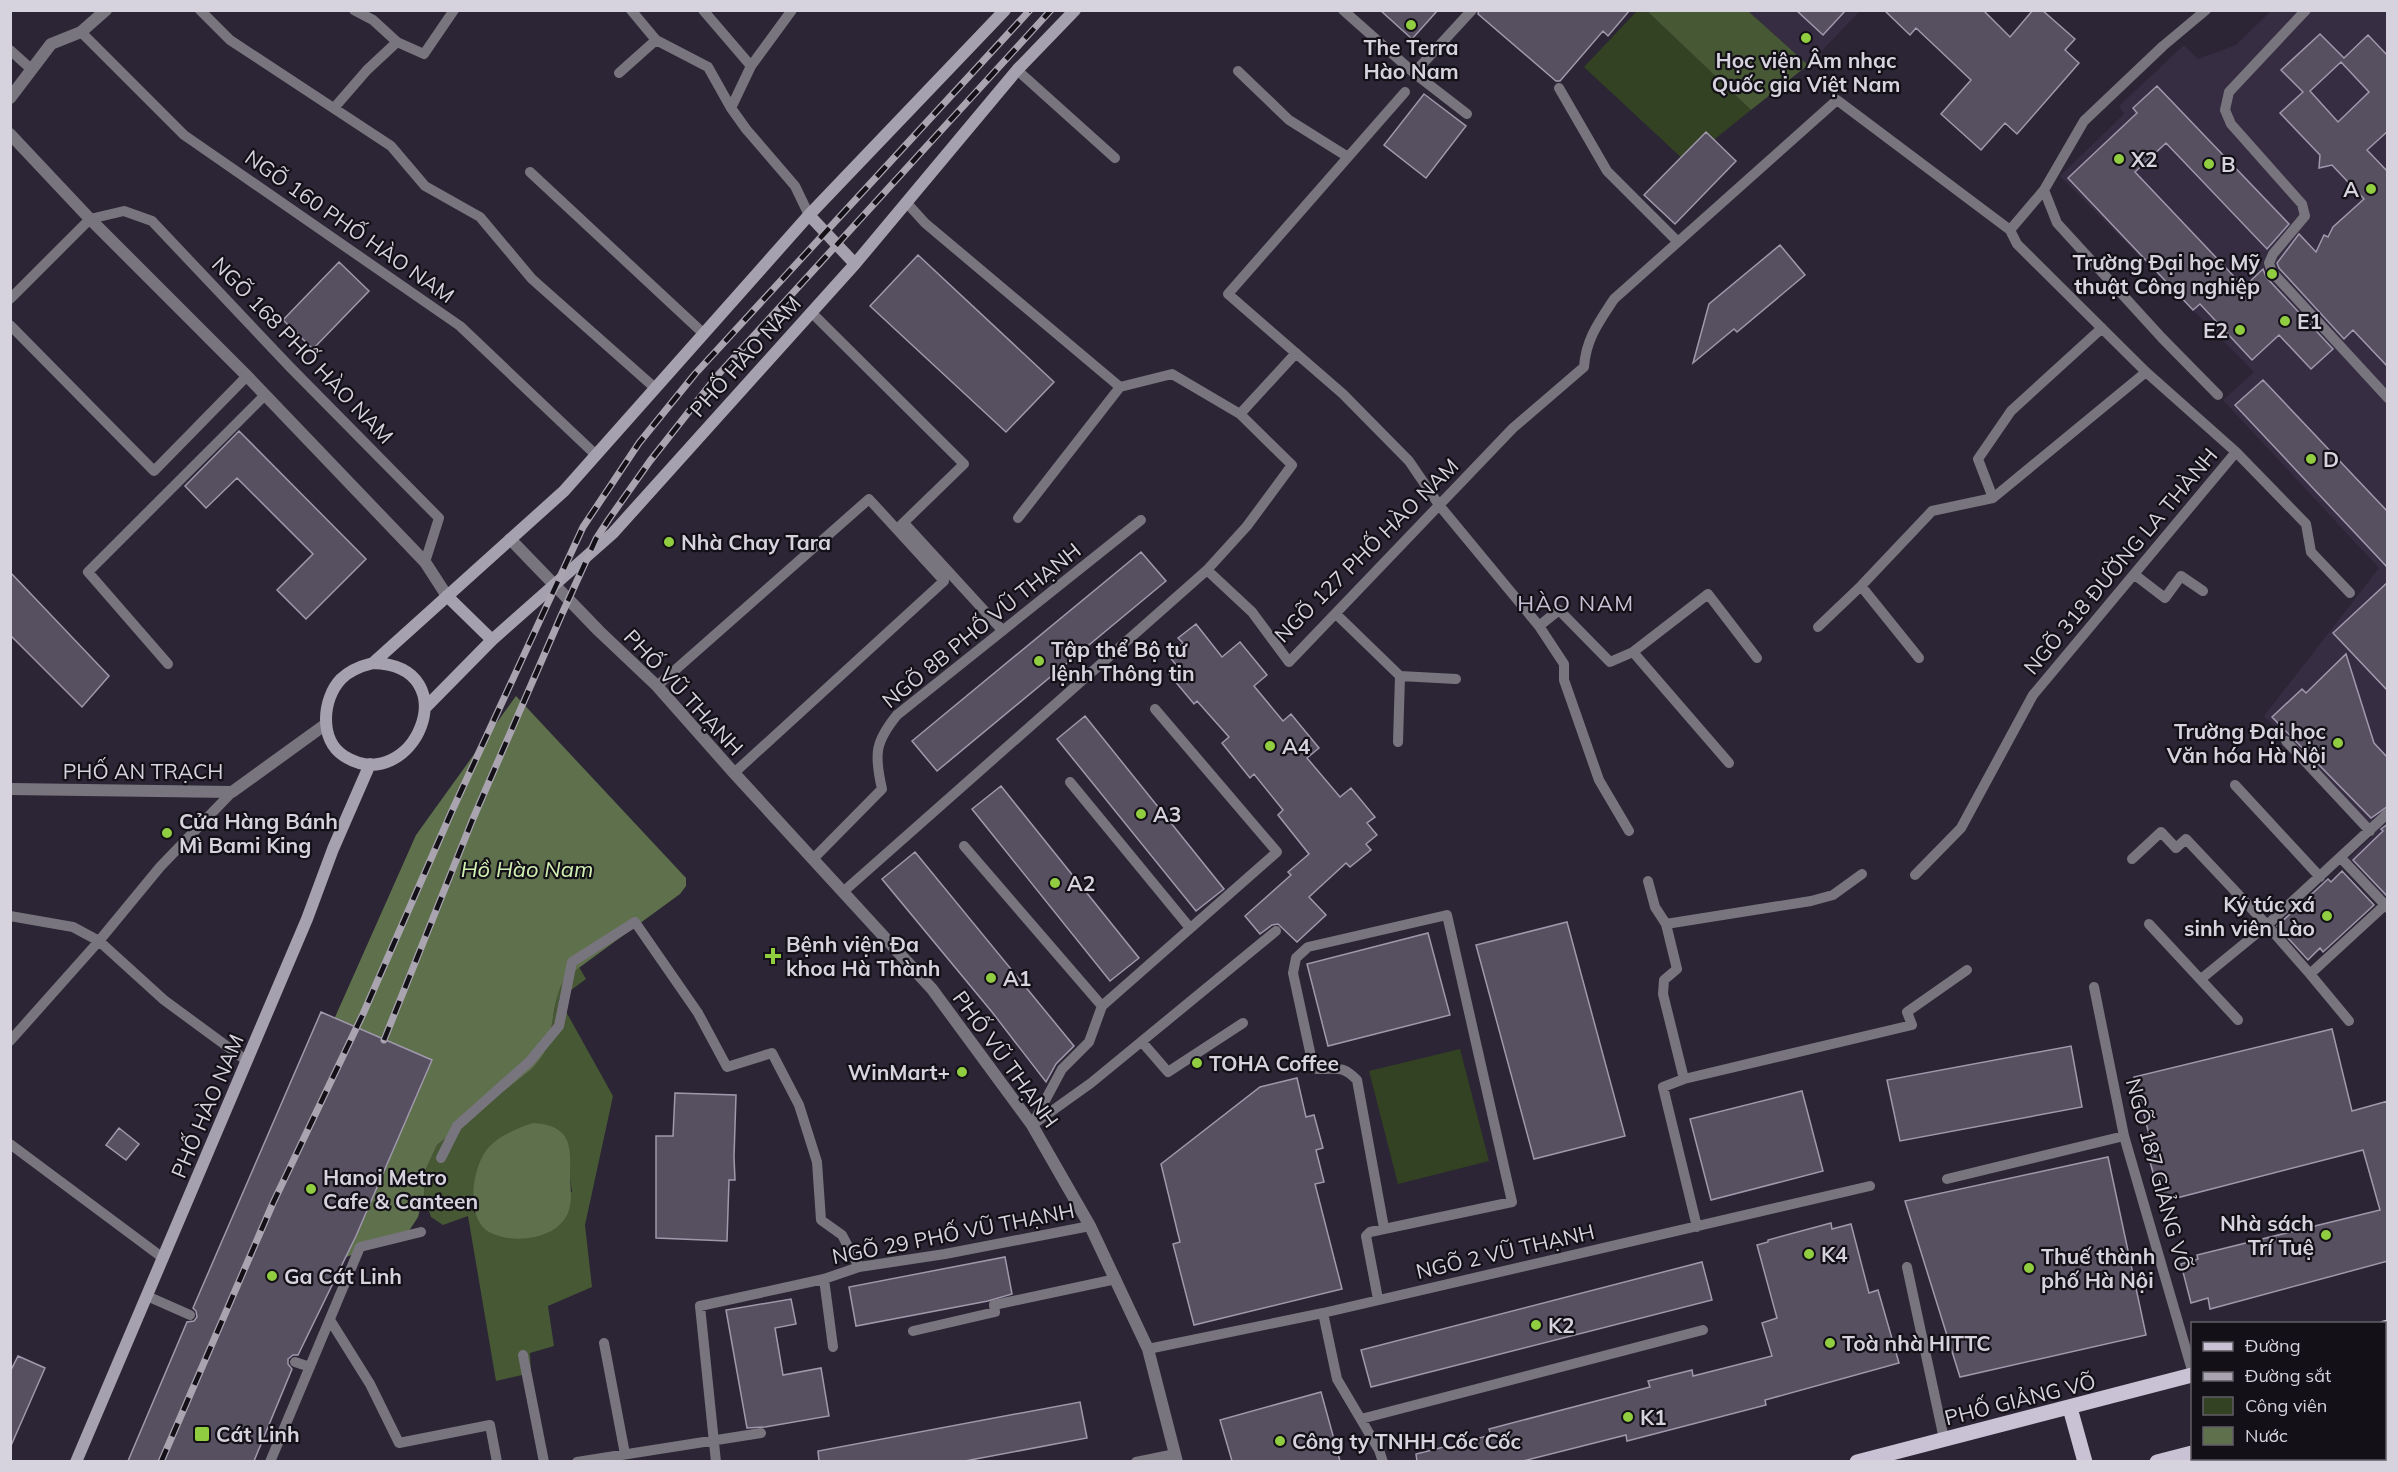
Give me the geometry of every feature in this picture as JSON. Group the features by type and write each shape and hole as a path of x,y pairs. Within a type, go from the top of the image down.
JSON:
{"main road":[{"path":"373,663 564,490 809,215 1005,10"},
{"name":"PHỐ HÀO NAM","path":"76,1461 307,919 333,849 370,764 389,761 412,743 423,725 425,708 492,640 613,533 855,264 1017,70 1075,10"},
{"path":"809,215 855,264"},
{"path":"447,596 492,640"},
{"path":"370,764 357,763 340,753 332,743 326,724 326,710 331,693 340,680 351,671 373,663 386,663 414,677 421,687 425,708"},
{"name":"PHỐ GIẢNG VÕ","path":"1857,1461 2191,1376"},
{"path":"2070,1408 2085,1461"},
{"path":"2157,1461 2191,1453"}],"street":[{"path":"10,98 51,44 81,32 106,10"},
{"path":"10,134 90,219 266,395 425,562 447,596"},
{"name":"PHỐ VŨ THẠNH","path":"510,538 657,686 734,774 814,858 932,989 1032,1125 1090,1226 1148,1349 1176,1458"},
{"name":"PHỐ AN TRẠCH","path":"10,789 232,792 326,724"}],"lane":[{"path":"200,10 230,40 391,146 425,186 480,217 532,279 655,388"},
{"path":"354,10 373,20 398,42 424,54 454,10"},
{"path":"631,10 656,40 708,67 731,108 795,186 809,215"},
{"path":"704,10 751,66"},
{"path":"731,108 751,66 792,10"},
{"path":"1342,10 1414,73 1467,114"},
{"path":"1414,73 1472,10"},
{"path":"2010,230 2044,190 2084,121 2163,46 2206,10"},
{"path":"2306,10 2229,92 2225,110 2231,124 2302,204 2305,216 2273,254 2270,263 2272,272 2388,398"},
{"name":"NGÕ 160 PHỐ HÀO NAM","path":"81,32 184,135 460,326 596,455"},
{"path":"619,73 656,40"},
{"path":"334,108 367,70 398,42"},
{"path":"10,50 31,69"},
{"path":"1017,70 1115,158"},
{"path":"1238,71 1289,120 1348,157"},
{"path":"1559,88 1607,171 1678,242"},
{"path":"1405,92 1228,294 1343,394 1409,461 1439,505 1539,626 1564,664 1564,680 1599,780 1629,831"},
{"name":"NGÕ 127 PHỐ HÀO NAM","path":"1207,570 1252,612 1289,662 1513,428 1584,367 1585,353 1592,332 1614,299 1837,100 2010,230"},
{"path":"530,172 704,334"},
{"path":"2044,190 2057,223 2162,338 2218,395"},
{"path":"906,202 925,223 1120,387"},
{"name":"NGÕ 168 PHỐ HÀO NAM","path":"90,219 124,211 152,221 290,367 439,518 425,562"},
{"path":"10,299 90,219"},
{"name":"NGÕ 318 ĐƯỜNG LA THÀNH","path":"1915,875 1961,828 2033,695 2135,575 2155,546 2236,452 2146,372 2017,244 2010,230"},
{"path":"811,312 964,464 901,526"},
{"path":"10,325 154,471 247,376"},
{"path":"1993,498 1978,459 2011,411 2102,328"},
{"path":"1240,414 1296,353"},
{"path":"1818,627 1861,586 1932,511 1993,498 2146,372"},
{"path":"843,892 1207,570 1246,526 1292,465 1240,414 1172,374 1120,387 1018,518"},
{"path":"168,664 88,572 266,395"},
{"path":"2236,452 2306,524 2311,552 2350,593"},
{"path":"657,686 869,499 901,526 1002,630"},
{"name":"NGÕ 8B PHỐ VŨ THẠNH","path":"814,858 882,789 876,767 881,736 897,714 1141,520"},
{"path":"734,774 944,581 901,526"},
{"path":"2135,575 2165,598 2181,576 2203,591"},
{"path":"1861,586 1919,658"},
{"path":"1539,626 1559,610 1610,662 1633,652 1708,594 1757,658"},
{"path":"1336,614 1400,676 1456,679"},
{"path":"1633,652 1729,763"},
{"path":"1398,742 1400,676"},
{"path":"1032,1125 1062,1070 1089,1042 1102,1006 1277,852 1155,710"},
{"path":"2286,741 2370,831"},
{"path":"1071,782 1190,928"},
{"path":"2235,785 2320,877"},
{"path":"10,1041 99,941 160,867 232,792"},
{"path":"2201,979 2267,925 2384,817"},
{"path":"2132,859 2161,832 2176,848 2186,839 2267,925 2349,1021"},
{"path":"964,846 1102,1006"},
{"path":"2310,974 2386,907 2341,858"},
{"path":"1666,924 1811,902 1833,895 1862,874"},
{"path":"1648,881 1655,907 1666,924 1677,969 1664,980 1664,994 1684,1079"},
{"path":"1378,1299 1366,1236 1370,1232 1512,1202 1447,915 1308,947 1296,958 1293,973 1312,1061 1317,1069 1337,1067 1348,1072 1357,1080 1384,1228"},
{"path":"10,916 73,927 99,941 164,1000 247,1061"},
{"path":"441,1158 457,1126 530,1061 559,1026 572,962 635,922 698,1014 727,1067 772,1053 799,1105 817,1162 821,1220 842,1235 859,1267"},
{"path":"2150,924 2238,1020"},
{"path":"1032,1125 1091,1083 1276,931"},
{"path":"1697,1227 1663,1087 1684,1079 1912,1026 1907,1012 1967,970"},
{"name":"NGÕ 187 GIẢNG VÕ","path":"2094,987 2124,1136 2191,1363"},
{"path":"1142,1042 1168,1072 1243,1023"},
{"path":"1947,1179 2124,1136"},
{"path":"10,1144 163,1258"},
{"name":"NGÕ 2 VŨ THẠNH","path":"1148,1349 1323,1313 1870,1186"},
{"name":"NGÕ 29 PHỐ VŨ THẠNH","path":"714,1442 700,1306 824,1279 859,1267 945,1254 1090,1226"},
{"path":"270,1461 360,1247 421,1232"},
{"path":"1907,1267 1944,1439"},
{"path":"824,1279 833,1347"},
{"path":"913,1331 995,1312 994,1305 1116,1279"},
{"path":"147,1296 190,1315"},
{"path":"1323,1313 1337,1379 1379,1450 1383,1461"},
{"path":"330,1320 370,1384 399,1443 490,1425 497,1461"},
{"path":"1361,1419 1703,1330"},
{"path":"604,1343 625,1454"},
{"path":"523,1354 544,1461"},
{"path":"295,1362 310,1368"},
{"path":"577,1461 714,1442 761,1433"},
{"path":"714,1442 716,1461"},
{"path":"1137,1461 1176,1458"}],"shaded area":[{"path":"1647,11 1748,11 1808,65 1751,110"},
{"name":"Học viện Âm nhạc Quốc gia Việt Nam","path":"1748,11 1860,11 1808,65"},
{"name":"Trường Đại học Mỹ thuật Công nghiệp","path":"2271,11 2387,11 2387,899 2349,858 2376,833 2264,716 2379,568 2223,400 2254,372 2060,176 2124,114 2119,106 2184,45 2198,59 2236,45"},
{"path":"579,967 586,979 559,999 613,1096 585,1225 592,1287 548,1306 554,1346 530,1353 531,1373 496,1381 468,1216 443,1225 431,1217 424,1196 425,1171 437,1145 532,1069 543,1054 549,1039 558,990 565,978","holes":["477,1170 570,1177 572,1192 474,1213"]}],"green space":[{"path":"1637,11 1647,11 1751,110 1686,162 1584,67"},
{"path":"1460,1049 1489,1161 1398,1184 1369,1071"}],"water":[{"name":"Hồ Hào Nam","path":"516,696 686,878 686,886 680,894 565,978 557,996 544,1053 532,1069 437,1145 425,1171 424,1196 418,1217 409,1231 344,1258 324,1042 416,835"},
{"path":"533,1123 556,1128 565,1137 570,1157 570,1208 562,1222 544,1234 522,1239 491,1233 482,1226 474,1205 473,1192 478,1166 483,1155 498,1139"}],"building":[{"name":"The Terra Hào Nam","path":"1380,10 1438,10 1412,39"},
{"path":"1479,10 1630,10 1608,36 1603,31 1560,81 1556,81 1478,14"},
{"path":"1796,10 1846,10 1823,35"},
{"path":"1884,10 1983,10 2010,37 2033,10 2042,10 2075,39 2065,50 2079,63 2017,134 2005,123 1981,150 1941,114 1971,80 1916,28 1910,35"},
{"name":"A","path":"2320,34 2344,58 2368,35 2388,56 2388,131 2367,150 2388,172 2388,367 2353,330 2344,339 2279,268 2277,263 2299,234 2316,252 2324,235 2328,237 2333,227 2364,199 2332,165 2319,168 2320,155 2280,113 2303,92 2281,70","holes":["2341,62 2369,92 2338,122 2310,91"]},
{"path":"2157,86 2289,224 2267,249 2166,143 2135,172 2244,287 2263,269 2266,277 2333,349 2311,369 2279,335 2252,360 2200,304 2193,310 2068,178 2137,113 2133,108"},
{"path":"1424,94 1466,126 1426,178 1384,145"},
{"path":"1706,132 1736,161 1675,224 1644,195"},
{"path":"1780,245 1805,275 1737,332 1734,329 1693,363 1709,304"},
{"path":"918,255 1054,382 1006,432 870,306"},
{"path":"339,262 369,291 313,349 283,320"},
{"name":"D","path":"2263,380 2388,512 2388,568 2235,405"},
{"path":"239,431 366,559 306,619 277,590 313,554 237,478 206,508 185,486"},
{"name":"Tập thể Bộ tư lệnh Thông tin","path":"1141,552 1166,581 937,771 912,741"},
{"path":"10,572 109,676 82,707 10,635"},
{"path":"2388,582 2388,691 2333,633"},
{"name":"A4","path":"1196,624 1222,657 1240,642 1267,675 1254,686 1283,721 1291,714 1319,748 1307,758 1340,797 1351,788 1375,817 1367,823 1377,835 1366,844 1371,850 1350,867 1346,863 1309,897 1326,915 1297,942 1278,924 1272,925 1260,934 1245,916 1291,875 1288,872 1309,854 1278,815 1283,810 1254,774 1250,778 1222,743 1229,737 1197,701 1194,704 1169,674 1178,667 1168,655 1183,643 1178,638"},
{"path":"2346,654 2374,743 2388,758 2388,806 2371,818 2272,717 2302,689 2306,693"},
{"name":"A3","path":"1085,716 1224,889 1196,911 1057,739"},
{"name":"A2","path":"1001,786 1139,958 1110,981 972,809"},
{"path":"2388,824 2388,897 2353,860"},
{"name":"A1","path":"915,852 1074,1046 1056,1064 1046,1082 992,1012 882,879"},
{"name":"Ký túc xá sinh viên Lào","path":"2342,871 2374,905 2323,952 2320,948 2308,960 2277,926 2328,879 2331,882"},
{"path":"1567,922 1625,1136 1534,1159 1476,945"},
{"path":"1428,933 1450,1015 1328,1046 1307,964"},
{"name":"Ga Cát Linh","path":"321,1012 432,1060 356,1236 298,1355 293,1355 288,1359 288,1364 292,1369 254,1461 128,1461 187,1322 194,1321 197,1317 193,1308"},
{"path":"2332,1029 2352,1111 2388,1101 2388,1261 2210,1309 2208,1298 2191,1303 2181,1264 2198,1259 2197,1255 2380,1210 2363,1150 2161,1202 2149,1158 2155,1157 2134,1077"},
{"path":"2071,1046 2082,1107 1900,1141 1887,1080"},
{"path":"1297,1078 1306,1117 1314,1115 1323,1148 1316,1150 1324,1182 1315,1184 1342,1289 1194,1325 1173,1244 1180,1242 1161,1164 1260,1087"},
{"path":"1802,1091 1823,1171 1711,1200 1690,1119"},
{"path":"675,1093 736,1095 735,1180 729,1180 727,1241 656,1238 656,1136 673,1136"},
{"path":"119,1128 139,1144 126,1160 106,1145"},
{"name":"Thuế thành phố Hà Nội","path":"2108,1157 2146,1335 1960,1377 1905,1201"},
{"path":"1831,1223 1832,1229 1851,1224 1869,1293 1878,1290 1899,1363 1765,1400 1766,1405 1627,1441 1626,1435 1523,1461 1417,1461 1416,1454 1491,1435 1489,1429 1650,1387 1648,1381 1692,1370 1693,1376 1772,1356 1762,1323 1777,1318 1757,1245"},
{"path":"1005,1257 1012,1294 988,1301 856,1326 849,1287"},
{"name":"K2","path":"1702,1262 1712,1300 1371,1387 1361,1350"},
{"path":"791,1299 796,1324 775,1328 783,1375 821,1368 829,1416 747,1428 726,1310"},
{"path":"18,1356 45,1368 10,1448 10,1372"},
{"name":"Công ty TNHH Cốc Cốc","path":"1321,1392 1340,1461 1232,1461 1220,1420"},
{"path":"1080,1402 1087,1438 965,1461 819,1461 818,1451"}],"railway":[{"path":"161,1462 273,1203 363,1014 451,813 583,527 639,443 695,374 1030,10"},
{"path":"384,1040 472,821 596,539 650,461 717,376 1051,10"}],"place":[{"name":"The Terra Hào Nam","path":"1411,25"},
{"name":"Học viện Âm nhạc Quốc gia Việt Nam","path":"1806,38"},
{"name":"X2","path":"2119,159"},
{"name":"B","path":"2209,164"},
{"name":"A","path":"2371,189"},
{"name":"Trường Đại học Mỹ thuật Công nghiệp","path":"2272,274"},
{"name":"E1","path":"2285,321"},
{"name":"E2","path":"2240,330"},
{"name":"D","path":"2311,459"},
{"name":"Nhà Chay Tara","path":"669,542"},
{"name":"Tập thể Bộ tư lệnh Thông tin","path":"1039,661"},
{"name":"Trường Đại học Văn hóa Hà Nội","path":"2338,743"},
{"name":"A4","path":"1270,746"},
{"name":"A3","path":"1141,814"},
{"name":"Cửa Hàng Bánh Mì Bami King","path":"167,833"},
{"name":"A2","path":"1055,883"},
{"name":"Ký túc xá sinh viên Lào","path":"2327,916"},
{"name":"Bệnh viện Đa khoa Hà Thành","path":"773,956"},
{"name":"A1","path":"991,978"},
{"name":"TOHA Coffee","path":"1197,1063"},
{"name":"WinMart+","path":"962,1072"},
{"name":"Hanoi Metro Cafe & Canteen","path":"311,1189"},
{"name":"Nhà sách Trí Tuệ","path":"2326,1235"},
{"name":"K4","path":"1809,1254"},
{"name":"Thuế thành phố Hà Nội","path":"2029,1268"},
{"name":"Ga Cát Linh","path":"272,1276"},
{"name":"K2","path":"1536,1325"},
{"name":"Toà nhà HITTC","path":"1830,1343"},
{"name":"K1","path":"1628,1417"},
{"name":"Cát Linh","path":"202,1434"},
{"name":"Công ty TNHH Cốc Cốc","path":"1280,1441"}],"district":[{"name":"HÀO NAM","path":"1576,603"}]}
